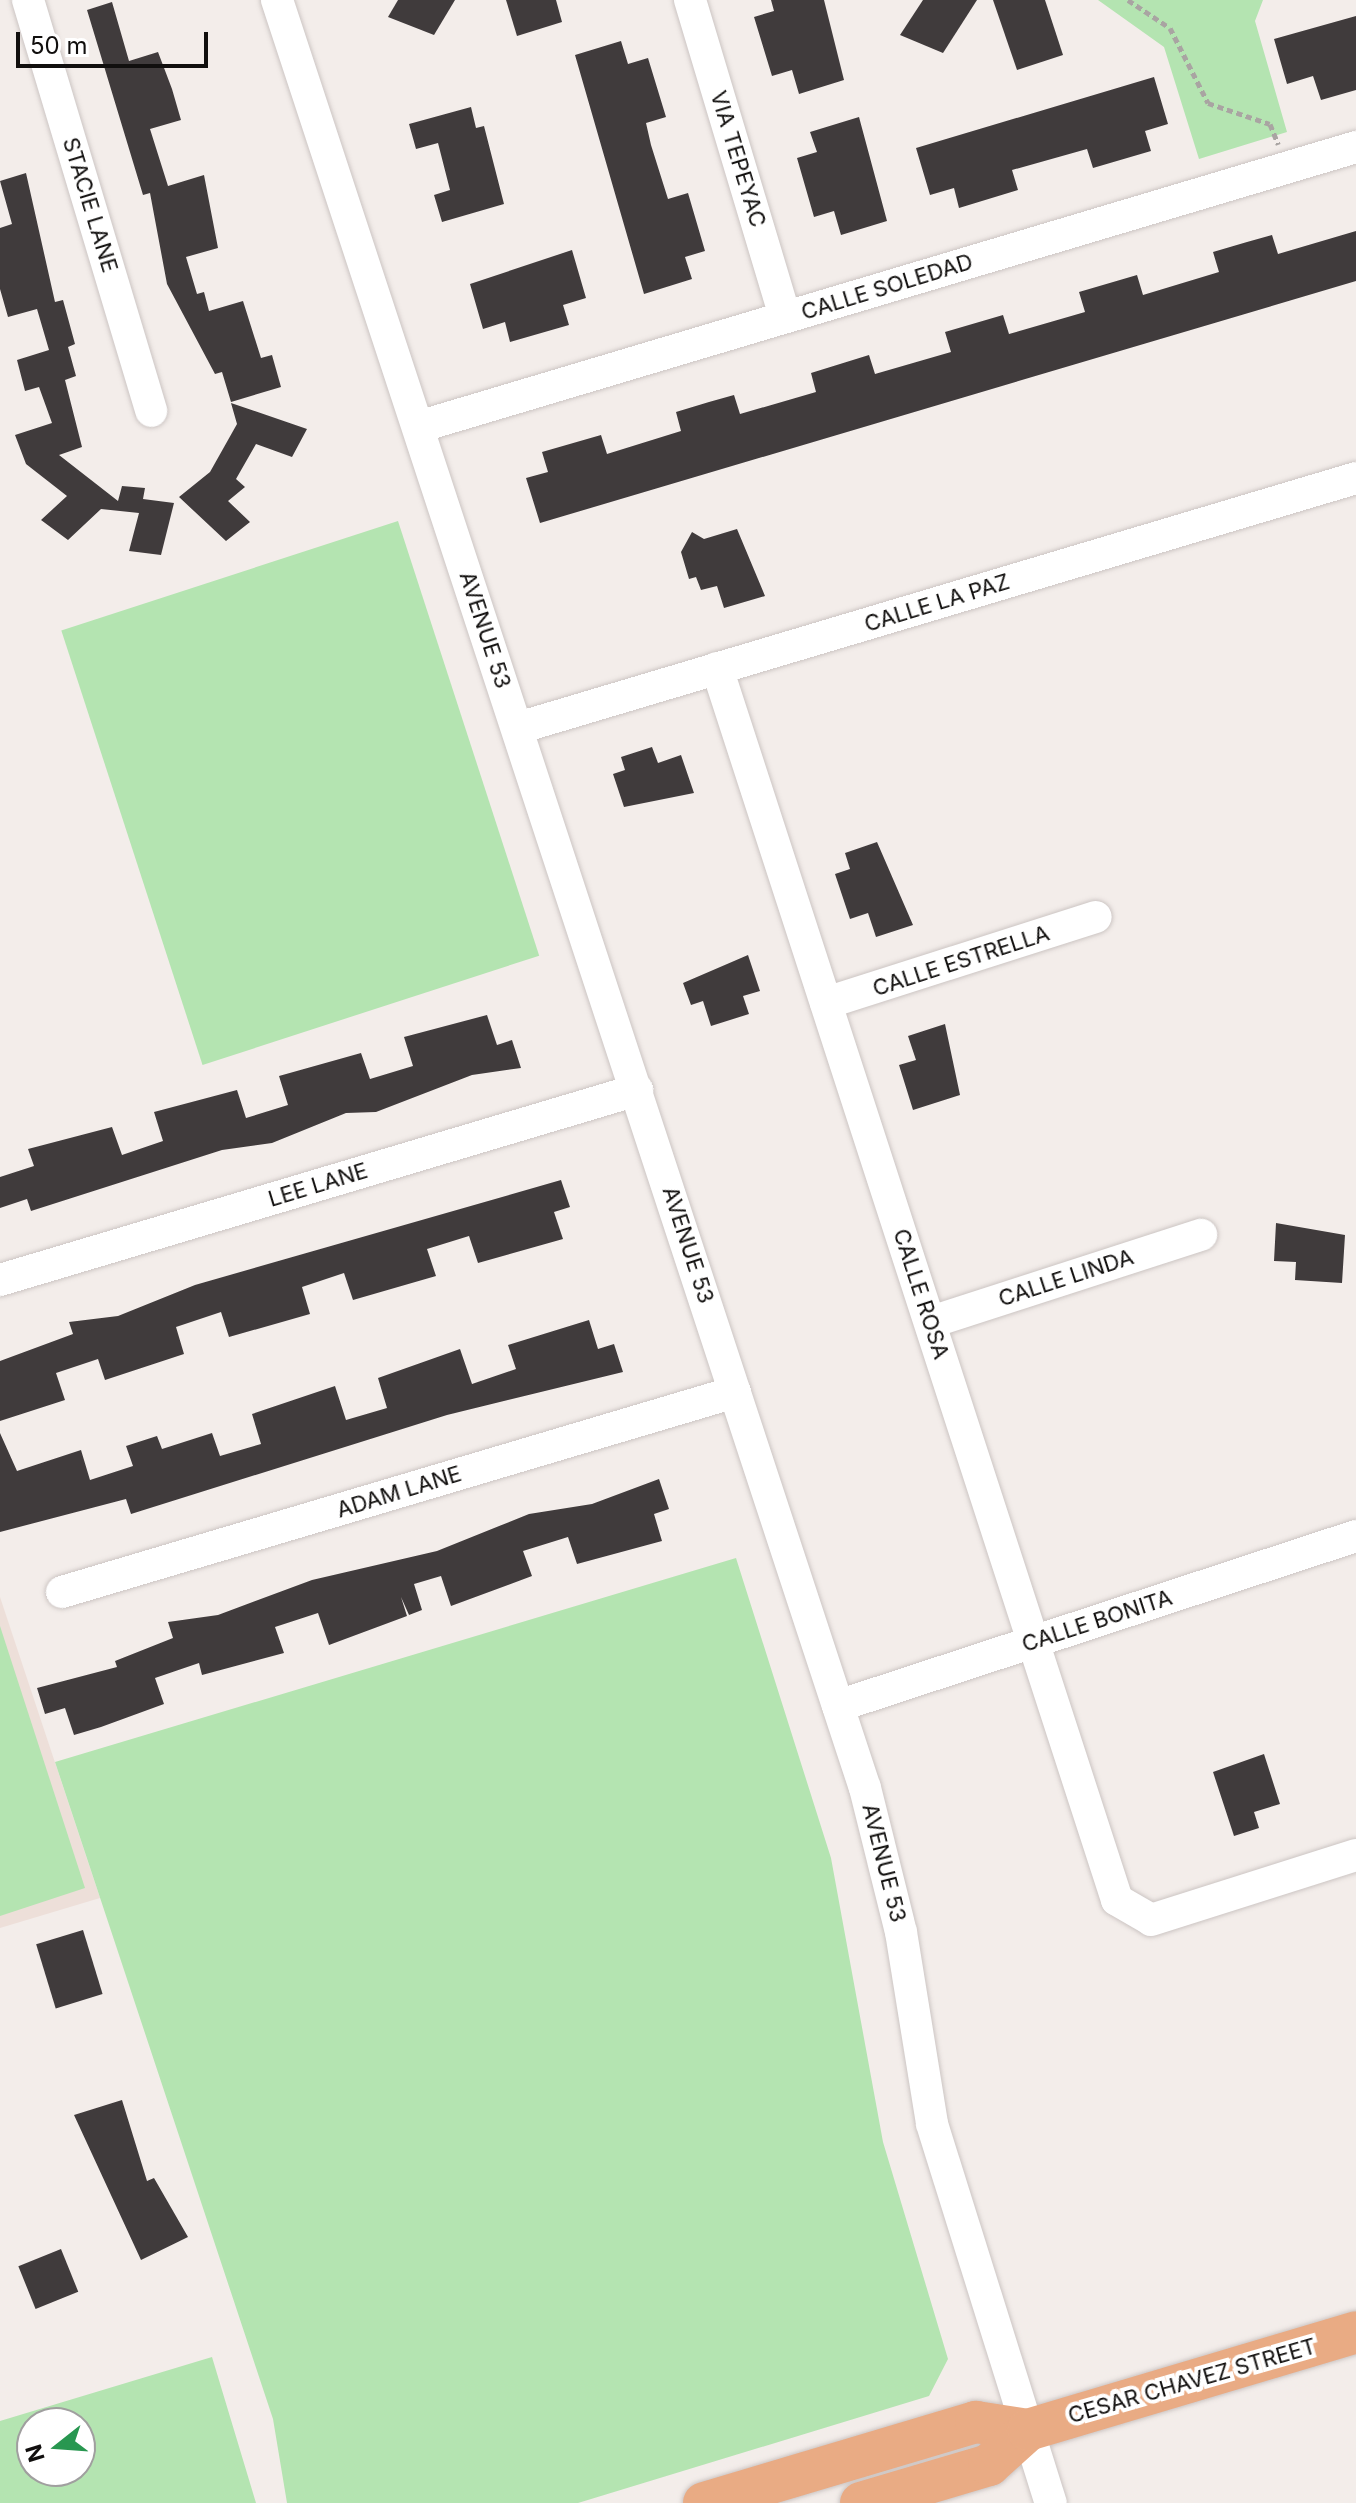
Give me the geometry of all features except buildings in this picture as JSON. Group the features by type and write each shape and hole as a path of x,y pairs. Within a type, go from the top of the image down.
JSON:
{"main road":[{"name":"CESAR CHAVEZ STREET","path":"861,2503 989,2465 1028,2430 1356,2332"},
{"name":"CESAR CHAVEZ STREET","path":"704,2503 976,2422 1028,2430"}],"street":[{"name":"STACIE LANE","path":"28,0 151,411"},
{"name":"AVENUE 53","path":"277,0 838,1706 887,1868 932,2124 1051,2503"},
{"name":"VIA TEPEYAC","path":"690,0 785,317"},
{"name":"CALLE SOLEDAD","path":"418,427 1356,147"},
{"name":"CALLE LA PAZ","path":"518,728 1356,478"},
{"name":"CALLE ROSA","path":"717,668 1036,1640 1112,1885 1131,1915 1168,1916 1356,1855"},
{"name":"CALLE ESTRELLA","path":"826,1003 1096,917"},
{"name":"LEE LANE","path":"0,1280 637,1090"},
{"name":"CALLE LINDA","path":"931,1322 1201,1235"},
{"name":"ADAM LANE","path":"62,1592 735,1392"},
{"name":"CALLE BONITA","path":"838,1706 1356,1536"}],"path":[{"path":"1128,0 1170,28 1208,103 1270,124 1285,168"}],"shaded area":[{"path":"0,1597 100,1898 0,1928"}],"green space":[{"path":"1098,0 1263,0 1255,21 1287,132 1199,159 1164,47"},
{"path":"398,521 539,956 203,1065 61,630"},
{"path":"736,1558 831,1858 883,2142 948,2359 929,2396 578,2503 287,2503 273,2419 55,1762"},
{"path":"0,1626 85,1888 0,1916"},
{"path":"212,2357 256,2503 0,2503 0,2421 16,2416 16,2487 96,2487 96,2407 46,2407"}]}
